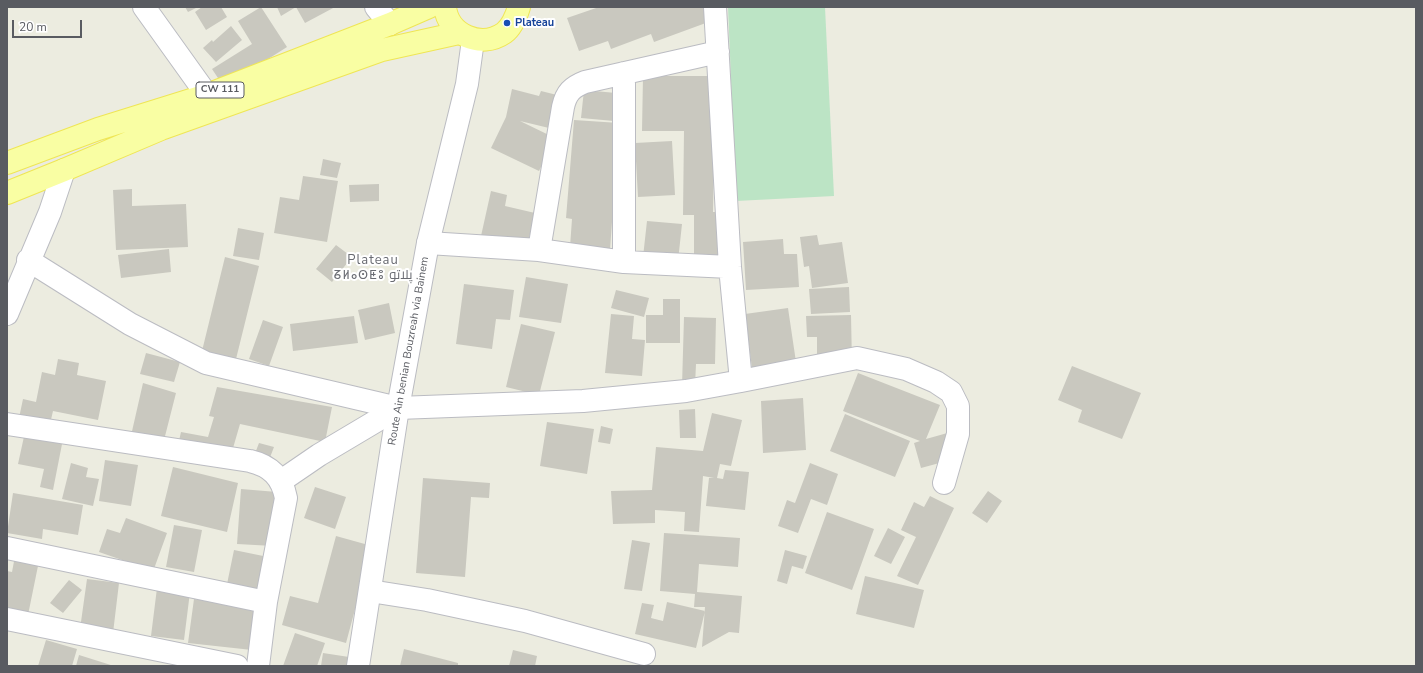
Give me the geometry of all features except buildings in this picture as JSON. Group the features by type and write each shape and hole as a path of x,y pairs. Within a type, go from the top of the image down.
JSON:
{"main road":[{"name":"CW 111","path":"7,163 98,129 207,95 390,24 429,7"},
{"path":"445,7 450,24 466,36"},
{"path":"7,193 161,129 382,50 466,36 489,40 504,33 522,11"}],"street":[{"path":"144,7 207,95"},
{"path":"376,7 390,24"},
{"path":"715,7 730,267 741,381"},
{"name":"Route Ain benian Bouzreah via Bainem","path":"358,666 398,408 428,243 467,84 466,36"},
{"path":"539,250 564,100 567,94 578,84 718,52"},
{"path":"624,73 624,262"},
{"path":"7,314 28,260 50,212 64,170"},
{"path":"428,243 539,250 624,262 730,267"},
{"path":"28,260 130,324 206,363 398,408 583,401 686,391 857,358 906,369 936,382 951,392 958,406 958,434 944,483"},
{"path":"281,481 351,434 398,408"},
{"path":"7,424 250,461 261,463 271,469 281,481 286,498 266,602 258,666"},
{"path":"7,548 266,602"},
{"path":"370,591 427,600 525,621 644,654"},
{"path":"7,619 237,666"}],"green space":[{"path":"728,7 825,7 834,196 736,201"}],"place":[{"name":"Plateau","path":"507,23"}],"district":[{"name":"Plateau ⵒⵍⴰⵙⵟⵓ پلاتو","path":"373,268"}]}
